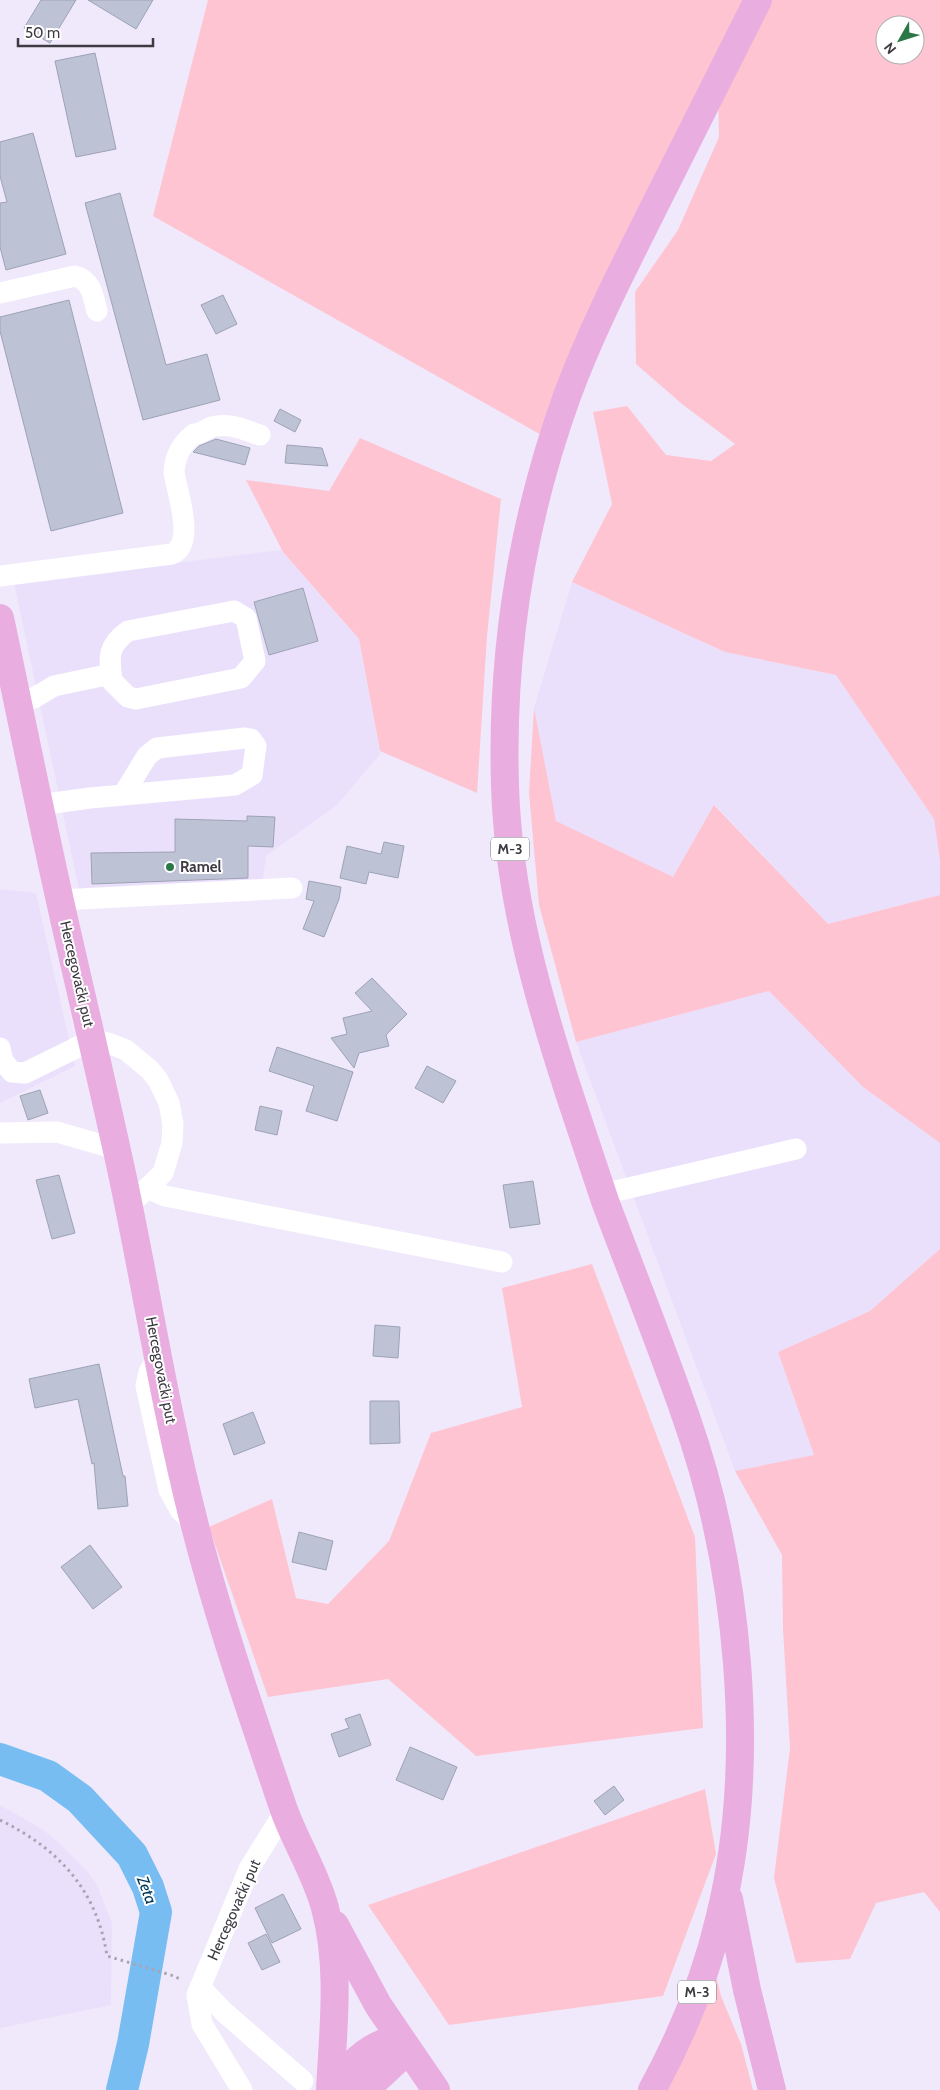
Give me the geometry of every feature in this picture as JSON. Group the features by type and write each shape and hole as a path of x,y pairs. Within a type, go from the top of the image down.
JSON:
{"main road":[{"name":"M-3","path":"652,2090 678,2038 698,1990 715,1936 726,1888 735,1825 739,1736 734,1641 724,1564 709,1496 692,1435 603,1194 539,1000 527,952 516,896 509,842 505,792 505,706 512,629 523,555 536,496 559,420 582,356 612,290 758,0"},
{"name":"Hercegovački put","path":"0,618 39,805 116,1149 138,1197 157,1359 194,1524 232,1657 285,1811"},
{"path":"285,1811 325,1906 370,1991 403,2044 436,2090"},
{"path":"726,1888 747,1990 772,2090"},
{"path":"325,1906 332,1951 335,2000 330,2090"},
{"path":"336,2090 345,2074 361,2056 377,2045 403,2044"},
{"path":"365,2090 403,2044"}],"street":[{"path":"0,293 75,276 83,278 89,284 97,311"},
{"path":"0,576 172,554 178,551 185,537 174,472 180,448 194,434 212,427 225,425 242,428 260,435"},
{"path":"234,611 246,618 255,661 241,678 136,699 128,697 119,689 112,681 111,674 110,651 128,631 234,611"},
{"path":"17,700 34,698 54,686 111,674"},
{"path":"39,805 235,784 252,775 256,746 250,739 245,738 157,748 146,756 123,795"},
{"path":"60,900 292,888"},
{"path":"0,1048 3,1061 12,1072 25,1073 92,1040 116,1046 138,1058 158,1080 169,1103 173,1124 171,1152 163,1173 138,1197"},
{"path":"0,1133 57,1132 116,1149"},
{"path":"603,1194 796,1149"},
{"path":"138,1197 165,1196 502,1262"},
{"name":"Hercegovački put","path":"242,2090 202,2024 197,1995 249,1869 285,1811"},
{"path":"200,1986 224,2012 303,2081"}],"path":[{"path":"0,1820 36,1842 64,1864 86,1892 98,1917 107,1956 171,1975"}],"shaded area":[{"path":"208,0 940,0 940,861 934,819 836,675 725,652 572,582 612,504 593,412 627,406 666,455 711,461 735,444 682,404 636,364 635,292 678,230 719,137 718,81 552,441 153,216"},
{"path":"360,438 501,499 487,636 477,793 380,751 359,639 283,552 246,480 329,491"},
{"path":"281,550 359,639 380,754 337,805 266,856 263,879 81,899 14,583"},
{"path":"572,582 725,652 836,675 934,819 940,861 940,895 828,924 715,805 673,878 556,821 534,708"},
{"path":"534,708 556,821 673,877 714,805 828,924 940,895 940,1143 863,1087 769,991 576,1042 539,905 529,793"},
{"path":"0,889 36,893 75,1066 0,1103"},
{"path":"769,991 863,1087 940,1143 940,1249 870,1311 778,1352 814,1456 735,1471 576,1042"},
{"path":"940,1249 940,1912 924,1892 876,1903 850,1959 796,1963 774,1878 790,1748 783,1629 782,1555 735,1471 814,1455 778,1352 870,1311"},
{"path":"592,1264 695,1537 703,1728 476,1756 388,1679 268,1697 209,1527 272,1499 296,1598 328,1604 389,1541 431,1433 522,1407 502,1288"},
{"path":"705,1789 716,1854 663,1996 449,2025 368,1905"},
{"path":"0,1805 42,1829 59,1843 87,1871 97,1885 112,1923 111,2005 0,2028"},
{"path":"713,1964 721,1996 741,2044 753,2090 662,2090"}],"building":[{"path":"41,0 76,0 50,43 24,28"},
{"path":"88,0 153,0 136,29"},
{"path":"95,53 116,149 76,157 55,61"},
{"path":"33,133 66,254 6,270 0,247 0,203 7,202 0,176 0,142"},
{"path":"120,193 166,365 207,354 220,400 143,420 85,203"},
{"path":"223,295 237,324 216,334 201,305"},
{"path":"69,300 123,513 51,531 0,331 0,317"},
{"path":"280,409 301,420 295,432 274,421"},
{"path":"216,439 250,448 245,465 193,452 199,446"},
{"path":"287,445 322,448 328,466 285,463"},
{"path":"303,588 318,641 269,655 254,602"},
{"path":"247,816 275,817 273,847 248,846 248,878 92,884 91,853 175,852 175,819 247,821"},
{"path":"384,842 404,846 398,878 369,872 366,884 340,878 347,846 381,854"},
{"path":"309,881 341,887 339,899 324,937 303,929 314,901 306,899"},
{"path":"372,978 407,1014 386,1035 389,1046 359,1053 354,1068 331,1038 347,1034 343,1018 372,1011 355,993"},
{"path":"277,1047 353,1072 337,1121 306,1111 314,1086 269,1071"},
{"path":"427,1066 456,1081 443,1103 415,1088"},
{"path":"40,1090 48,1113 28,1120 20,1096"},
{"path":"260,1106 282,1111 277,1135 255,1130"},
{"path":"59,1175 75,1233 52,1239 36,1180"},
{"path":"533,1181 540,1224 510,1228 503,1185"},
{"path":"375,1325 400,1327 398,1358 373,1356"},
{"path":"99,1364 123,1476 125,1476 128,1506 98,1509 94,1463 92,1464 78,1399 35,1408 29,1379"},
{"path":"370,1401 399,1401 400,1443 370,1444"},
{"path":"253,1412 265,1443 234,1455 223,1424"},
{"path":"299,1532 333,1541 326,1570 292,1562"},
{"path":"90,1545 122,1587 93,1609 61,1567"},
{"path":"360,1714 371,1745 339,1757 331,1734 349,1728 345,1719"},
{"path":"410,1747 457,1767 443,1800 396,1780"},
{"path":"614,1786 624,1800 605,1815 594,1801"},
{"path":"283,1894 301,1929 272,1943 255,1908"},
{"path":"266,1934 280,1962 262,1970 248,1943"}],"waterway":[{"name":"Zeta","path":"0,1759 48,1776 80,1799 132,1855 148,1887 156,1912 133,2044 122,2090"}],"place":[{"name":"Ramel","path":"170,867"}]}
